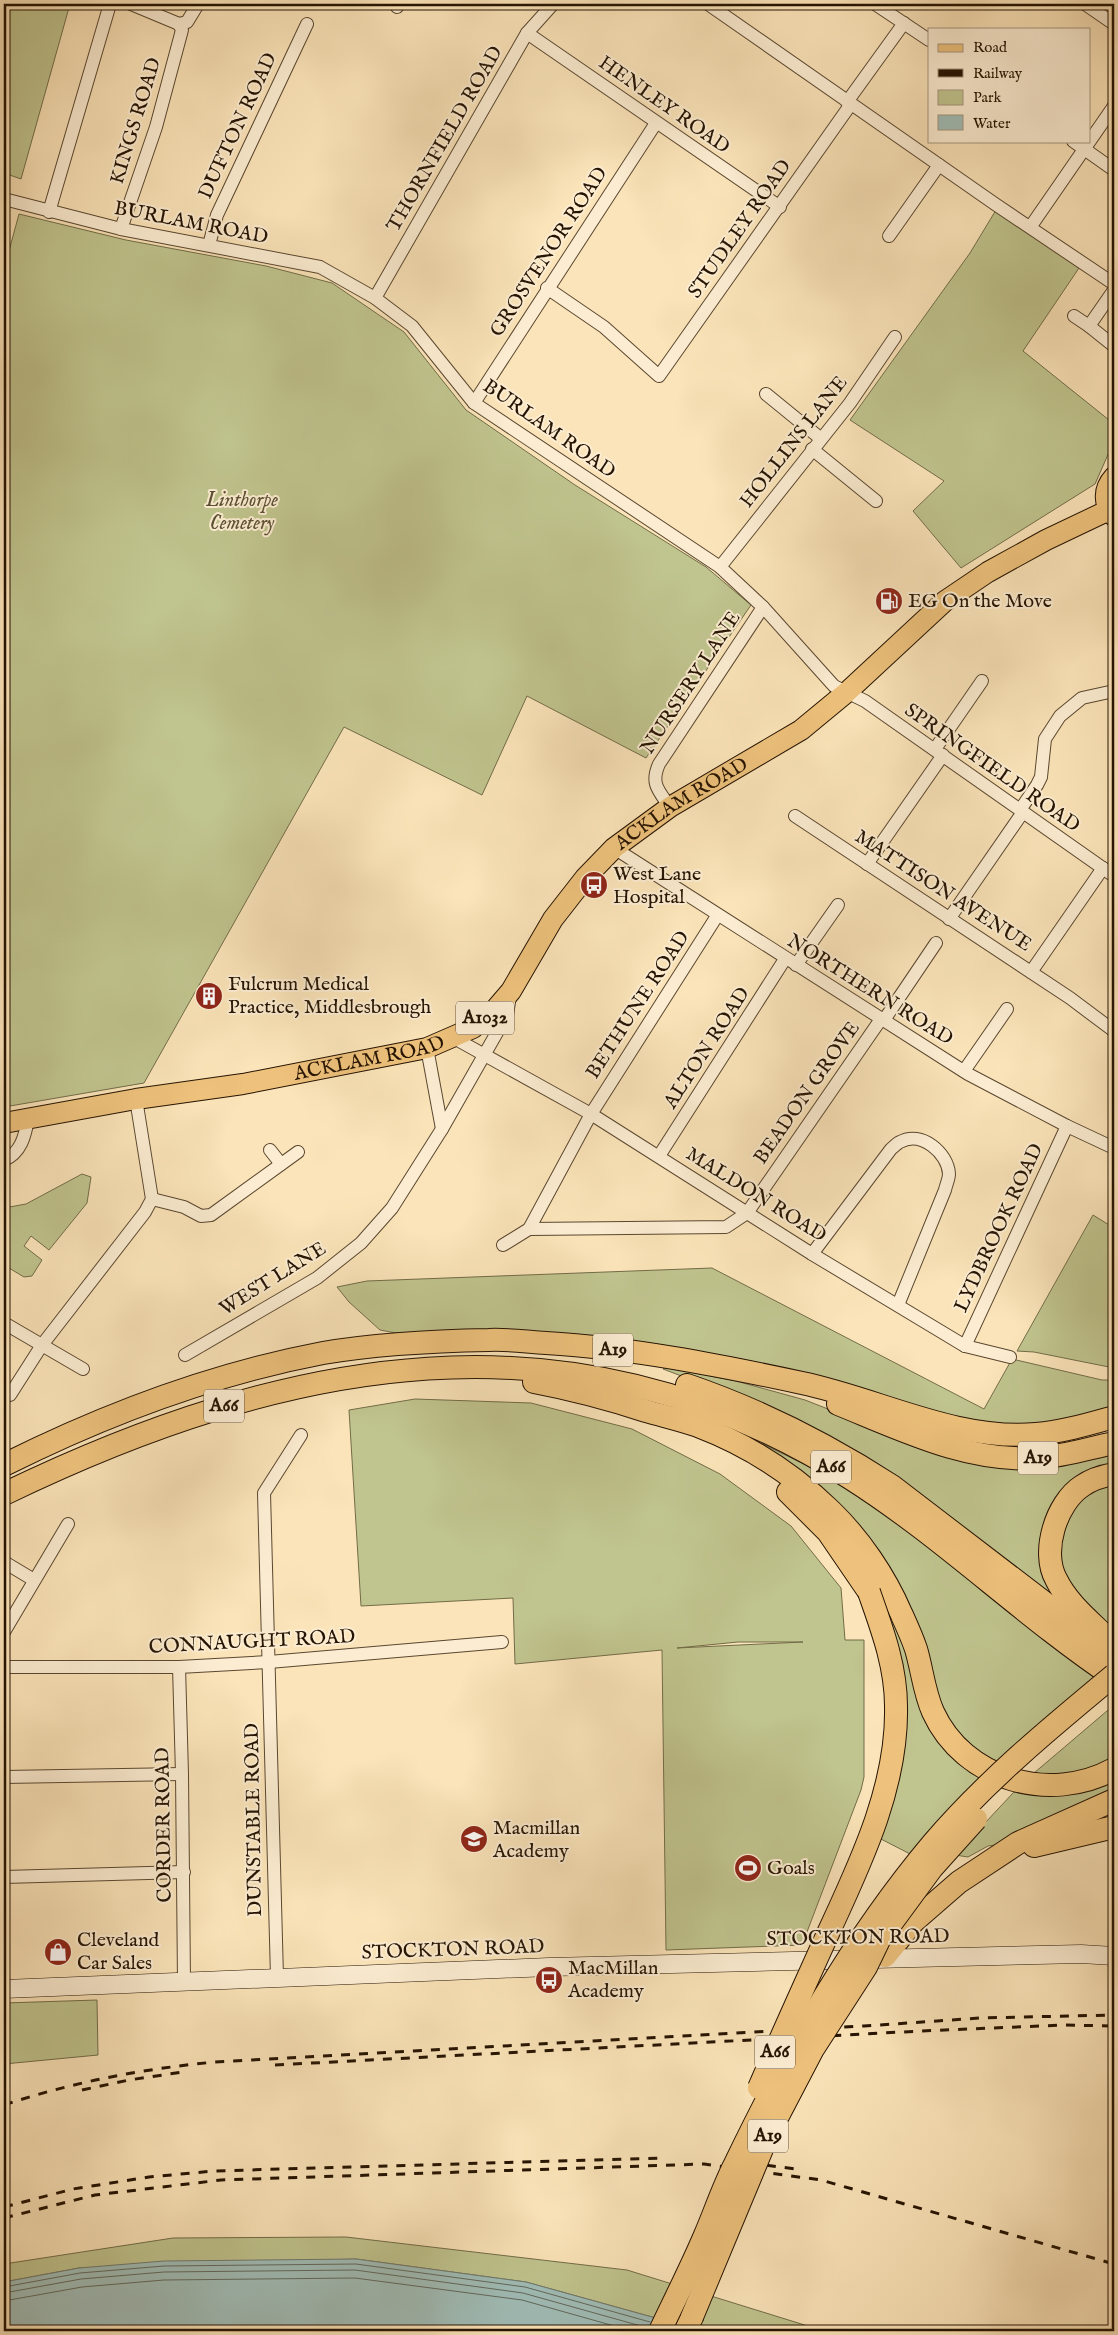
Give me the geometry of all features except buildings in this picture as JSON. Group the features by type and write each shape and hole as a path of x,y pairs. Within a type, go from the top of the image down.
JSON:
{"highway":[{"name":"A19","path":"436,1343 491,1340 573,1344 654,1355 803,1383 872,1401 946,1425 986,1433 1038,1434 1114,1416"},
{"name":"A66","path":"4,1465 114,1415 236,1375 285,1361 332,1352 436,1343 535,1352 619,1366 718,1395 790,1426 829,1446 892,1486 1114,1656"},
{"name":"A66","path":"4,1494 108,1448 245,1400 288,1389 368,1374 497,1367 548,1370 623,1382 684,1399 801,1450 883,1500 1036,1620 1114,1676"},
{"name":"A66","path":"458,1368 551,1385 698,1426 742,1445 770,1461 802,1485 832,1512 859,1542 882,1576 901,1611 916,1648 933,1711 945,1733 962,1752 974,1762 1004,1778 1028,1784 1076,1784 1101,1776 1114,1769"},
{"name":"A19","path":"734,1370 838,1404 960,1451 1002,1457 1040,1458 1114,1443"},
{"name":"A66","path":"659,1415 714,1441 747,1460 776,1482 828,1532 869,1592 892,1667 896,1706 894,1746 886,1787 858,1869 748,2115 734,2165"},
{"path":"1114,1474 1096,1478 1080,1487 1067,1503 1050,1538 1049,1558 1055,1578 1066,1596 1114,1645"},
{"path":"1082,1702 1114,1669"},
{"name":"A19","path":"660,2331 704,2238 734,2165 827,1993 887,1901 934,1842 1000,1771 1114,1676"},
{"name":"A19","path":"685,2331 767,2138 813,2049 866,1967 879,1940 932,1868 1018,1775 1114,1695"},
{"name":"A19","path":"866,1967 885,1956 913,1922 959,1882 1005,1854 1018,1843 1114,1800"},
{"name":"A19","path":"1005,1854 1009,1856 1037,1845 1114,1827"}],"main road":[{"name":"ACKLAM ROAD","path":"4,1123 243,1084 427,1048 454,1038 473,1028 493,1012 512,991 553,919 585,878 614,848 670,807 780,744 820,716 958,592 988,572 1038,544 1112,513 1106,494 1108,485 1114,477"},
{"name":"STOCKTON ROAD","path":"4,1989 277,1977 742,1962 1081,1954 1114,1956"}],"street":[{"path":"49,212 110,4"},
{"path":"131,4 179,24 187,22 198,4"},
{"name":"THORNFIELD ROAD","path":"375,298 527,34 553,4"},
{"path":"708,4 1114,284"},
{"path":"875,4 928,39"},
{"path":"1084,4 1114,24"},
{"name":"STUDLEY ROAD","path":"547,288 604,328 659,376 780,207 904,23"},
{"name":"KINGS ROAD","path":"121,229 156,127 182,30 179,24"},
{"name":"DUFTON ROAD","path":"209,245 217,215 307,24"},
{"name":"HENLEY ROAD","path":"527,34 780,207"},
{"path":"1090,140 1114,106"},
{"name":"GROSVENOR ROAD","path":"474,403 656,123"},
{"path":"1074,142 1114,170"},
{"path":"1031,226 1089,142"},
{"path":"889,236 939,165"},
{"name":"BURLAM ROAD","path":"4,199 121,229 320,267 375,298 412,326 474,403 720,567 763,607 834,686 848,692"},
{"path":"1089,326 1114,290"},
{"path":"1074,316 1114,346"},
{"name":"HOLLINS LANE","path":"720,567 820,438 850,403 895,337"},
{"path":"766,394 820,438"},
{"path":"812,449 876,501"},
{"name":"NURSERY LANE","path":"670,807 657,788 654,776 656,770 763,607"},
{"path":"867,864 982,681"},
{"path":"950,919 1037,785 1045,739 1060,716 1082,698 1114,691"},
{"name":"SPRINGFIELD ROAD","path":"848,692 865,701 939,752 1114,876"},
{"name":"MATTISON AVENUE","path":"795,816 1112,1025"},
{"name":"NORTHERN ROAD","path":"614,848 717,916 964,1071 1067,1126 1114,1148"},
{"path":"1031,972 1103,868"},
{"name":"ALTON ROAD","path":"660,1156 790,962 838,905"},
{"name":"BETHUNE ROAD","path":"528,1229 591,1114 717,916"},
{"name":"BEADON GROVE","path":"746,1213 936,943"},
{"name":"WEST LANE","path":"185,1355 317,1278 361,1243 392,1208 442,1129 507,1015 512,991"},
{"path":"964,1071 1007,1009"},
{"name":"MALDON ROAD","path":"454,1038 484,1057 591,1114 660,1156 746,1213 964,1346 1010,1357"},
{"path":"427,1048 442,1129"},
{"path":"10,1395 42,1345 145,1212 152,1199 136,1100"},
{"path":"4,1160 17,1151 22,1143 28,1120"},
{"name":"LYDBROOK ROAD","path":"964,1346 1067,1126"},
{"path":"812,1254 891,1149 901,1141 912,1139 933,1145 944,1157 949,1174 945,1190 898,1305"},
{"path":"270,1150 281,1164"},
{"path":"152,1199 184,1207 201,1216 211,1215 298,1152"},
{"path":"503,1245 528,1229 726,1227 746,1213"},
{"path":"4,1323 83,1369"},
{"name":"DUNSTABLE ROAD","path":"277,1977 264,1493 301,1435"},
{"path":"4,1632 68,1524"},
{"path":"4,1562 34,1580"},
{"name":"CONNAUGHT ROAD","path":"4,1667 179,1667 270,1662 502,1642"},
{"name":"CORDER ROAD","path":"179,1667 184,1872 184,1982"},
{"path":"4,1777 182,1774"},
{"path":"4,1877 184,1872"}],"green space":[{"path":"4,4 70,4 21,179 4,173"},
{"path":"996,210 1079,268 1023,351 1114,424 1114,441 1095,484 961,568 913,511 944,481 850,420 970,253"},
{"name":"Linthorpe Cemetery","path":"19,214 126,240 266,266 332,283 404,332 466,410 575,485 706,567 751,605 646,758 527,696 482,795 344,727 144,1083 4,1107 4,262 6,262"},
{"path":"82,1174 91,1177 87,1203 49,1250 31,1236 24,1246 42,1260 32,1276 24,1277 4,1265 4,1208 26,1204"},
{"path":"1093,1215 1114,1228 1114,1368 1034,1352 1017,1351"},
{"path":"712,1268 984,1409 1012,1359 1102,1380 1114,1380 1114,1414 1035,1430 926,1414 488,1332 396,1333 380,1330 349,1302 337,1287 367,1281"},
{"path":"666,1367 736,1381 805,1400 945,1455 1088,1460 1114,1455 1114,1467 1048,1511 1040,1539 1040,1560 1043,1570 1062,1605 752,1403 663,1369"},
{"path":"415,1399 531,1403 632,1429 720,1474 791,1526 841,1588 845,1640 864,1640 864,1777 861,1790 802,1945 666,1950 662,1650 515,1664 513,1598 361,1606 349,1410","holes":["738,1642 803,1642 677,1648"]},
{"path":"697,1412 849,1486 1096,1675 992,1767 944,1721 917,1639 797,1477"},
{"path":"1114,1479 1114,1634 1077,1599 1062,1577 1056,1550 1079,1495"},
{"path":"855,1550 982,1779 914,1856 879,1838 900,1676"},
{"path":"1114,1705 1114,1761 1102,1769 1027,1779"},
{"path":"1114,1779 1114,1791 1005,1844 988,1846 968,1857 955,1855 1014,1792 1046,1795"},
{"path":"4,1884 8,1974 4,1975"},
{"path":"97,2000 98,2055 4,2064 4,2003"},
{"path":"346,2237 627,2270 824,2331 717,2331 688,2327 526,2282 356,2259 79,2268 4,2282 4,2264 173,2238"}],"water":[{"path":"356,2259 526,2282 688,2327 717,2331 4,2331 4,2282 79,2268 164,2261"}],"railway":[{"path":"4,2105 82,2083 161,2068 215,2062 980,2018 1114,2015"},
{"path":"275,2065 921,2031 1063,2025 1114,2026"},
{"path":"82,2090 129,2080 183,2072"},
{"path":"4,2207 73,2189 149,2177 214,2171 662,2158"},
{"path":"749,2163 796,2169"},
{"path":"4,2218 95,2195 221,2180 704,2164 821,2180 1114,2264"}],"place":[{"name":"EG On the Move","path":"889,601"},
{"name":"West Lane Hospital","path":"594,885"},
{"name":"Fulcrum Medical Practice, Middlesbrough","path":"209,996"},
{"name":"Macmillan Academy","path":"474,1839"},
{"name":"Goals","path":"748,1868"},
{"name":"Cleveland Car Sales","path":"58,1952"},
{"name":"MacMillan Academy","path":"549,1980"}]}
